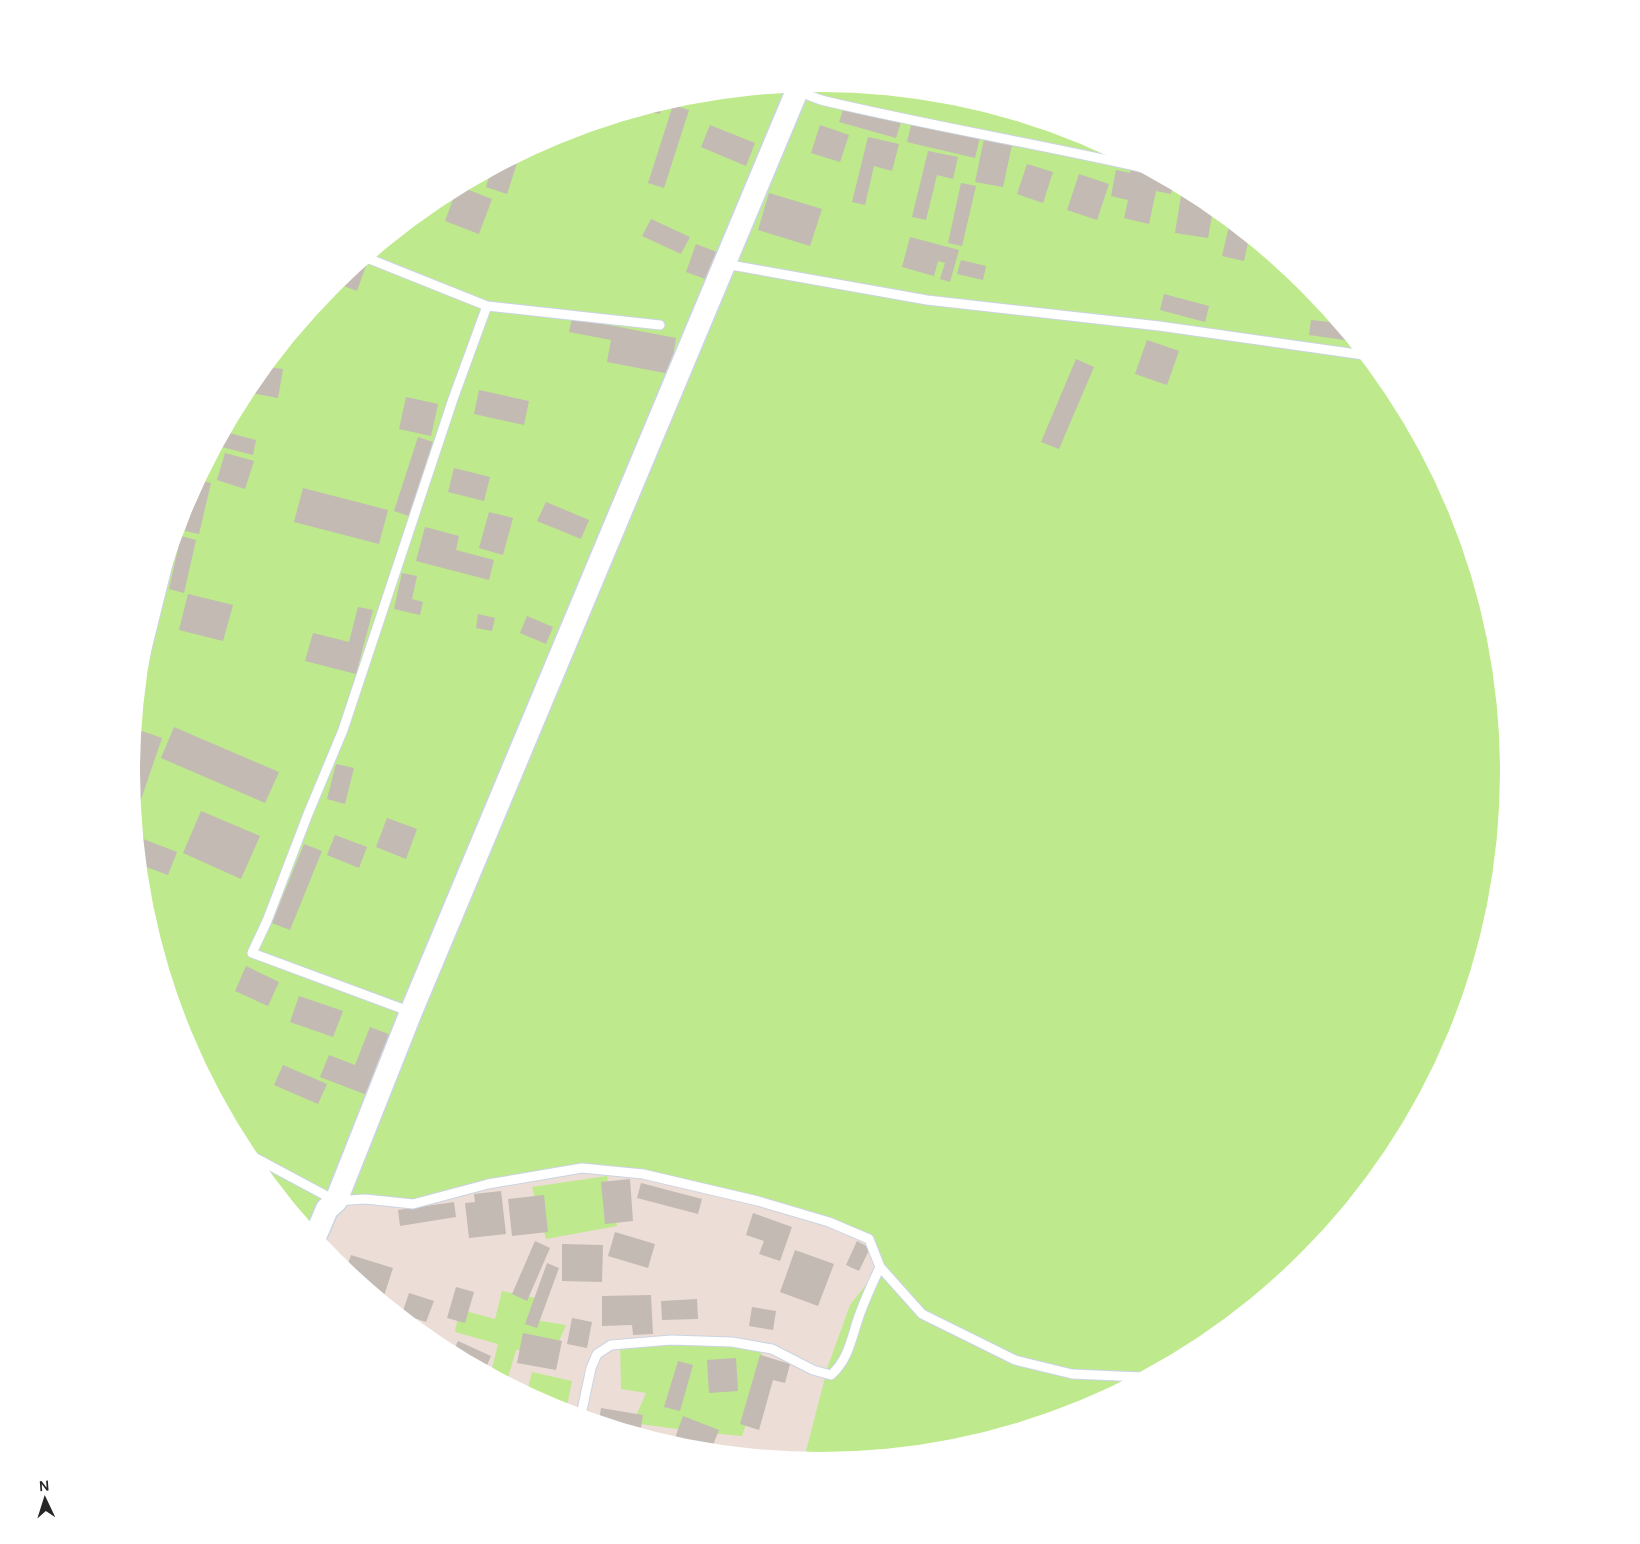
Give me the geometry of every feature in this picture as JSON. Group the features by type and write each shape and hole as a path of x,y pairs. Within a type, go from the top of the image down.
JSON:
{"street":[{"path":"318,1230 327,1209 336,1201 411,1012 725,264 792,93"}],"lane":[{"path":"804,93 822,101 1120,163"},
{"path":"373,260 487,306 660,325"},
{"path":"725,264 928,300 1159,326 1356,354"},
{"path":"411,1012 252,953 267,921 343,730 453,399 487,306"},
{"path":"264,1163 336,1201 366,1199 413,1204 488,1184 582,1168 643,1174 758,1202 829,1222 869,1239 880,1267 922,1314 1015,1360 1072,1374 1129,1376"},
{"path":"582,1408 596,1354 611,1345 671,1340 732,1342 772,1349 813,1370 831,1375 840,1367 848,1352 858,1317 880,1267"}],"green space":[{"path":"820,92 864,94 909,98 996,116 1080,144 1121,163 1198,207 1234,233 1268,261 1331,324 1385,394 1408,432 1448,512 1463,554 1476,596 1494,683 1500,772 1498,816 1494,861 1476,948 1448,1032 1429,1073 1385,1150 1359,1186 1331,1220 1268,1283 1198,1337 1121,1381 1080,1400 996,1428 953,1438 909,1446 864,1450 806,1451 828,1366 850,1305 880,1267 869,1239 829,1222 643,1174 582,1168 413,1204 332,1196 317,1229 281,1186 255,1150 211,1073 192,1032 164,948 154,905 146,861 140,772 146,683 154,639 164,596 192,512 211,471 255,394 309,324 372,261 442,207 480,184 560,144 602,129 644,116 731,98"},
{"path":"607,1176 617,1226 546,1239 532,1187"},
{"path":"502,1291 541,1299 535,1320 566,1325 554,1353 516,1350 509,1375 493,1367 498,1344 455,1332 460,1306 461,1310 495,1319"},
{"path":"620,1340 754,1342 767,1362 742,1436 633,1423 646,1393 621,1389"},
{"path":"532,1372 572,1381 568,1403 529,1385"}],"building":[{"path":"681,107 689,110 664,188 648,183 672,110"},
{"path":"844,107 901,122 896,138 839,122"},
{"path":"912,121 980,137 975,158 907,142"},
{"path":"710,125 755,143 746,166 701,147"},
{"path":"820,125 849,135 840,162 811,153"},
{"path":"868,137 899,144 892,171 874,166 865,205 852,202"},
{"path":"984,139 1012,145 1003,187 975,182"},
{"path":"928,151 958,157 953,179 937,175 926,220 912,217"},
{"path":"517,164 507,194 486,187 488,180"},
{"path":"1027,164 1053,172 1043,203 1017,194"},
{"path":"1131,169 1133,169 1172,191 1171,194 1156,191 1149,224 1124,218 1128,200 1111,196 1116,170 1130,173"},
{"path":"1079,174 1109,184 1097,220 1067,210"},
{"path":"961,183 976,186 962,246 948,243"},
{"path":"470,190 492,199 479,234 445,221 453,201"},
{"path":"769,193 822,209 810,246 758,230"},
{"path":"1181,197 1212,217 1208,238 1175,233"},
{"path":"651,219 690,237 681,254 642,236"},
{"path":"1228,229 1248,244 1244,261 1222,256"},
{"path":"910,237 959,250 950,282 940,279 945,263 938,261 934,276 902,267"},
{"path":"696,244 717,252 708,280 686,272"},
{"path":"961,260 986,266 983,280 957,274"},
{"path":"366,267 357,291 346,287"},
{"path":"1164,294 1209,306 1205,322 1160,310"},
{"path":"572,318 676,338 670,374 607,362 611,340 569,332"},
{"path":"1311,320 1329,322 1344,340 1309,335"},
{"path":"1147,340 1179,351 1167,385 1135,374"},
{"path":"1076,359 1094,367 1059,449 1041,442"},
{"path":"274,368 283,369 278,398 255,394"},
{"path":"479,390 529,401 524,425 474,414"},
{"path":"406,397 438,404 431,436 399,429"},
{"path":"231,434 256,440 253,455 224,447"},
{"path":"418,437 433,442 409,516 394,511"},
{"path":"225,453 254,461 245,489 217,480"},
{"path":"454,468 490,477 484,501 448,492"},
{"path":"206,482 211,483 199,534 185,531"},
{"path":"303,488 388,510 379,544 294,522"},
{"path":"546,502 589,520 581,539 537,521"},
{"path":"489,512 513,518 503,555 479,548"},
{"path":"425,527 459,536 456,550 494,560 489,580 416,561"},
{"path":"183,537 196,540 184,593 169,589"},
{"path":"402,573 417,576 412,599 423,602 420,615 394,609"},
{"path":"188,594 233,605 223,641 179,630"},
{"path":"358,607 373,610 356,674 305,661 313,633 349,642"},
{"path":"478,614 495,618 492,631 476,628"},
{"path":"527,616 553,627 546,644 520,633"},
{"path":"174,727 279,772 265,803 161,758"},
{"path":"142,731 162,738 141,799"},
{"path":"336,764 354,768 345,804 327,799"},
{"path":"201,811 260,836 241,879 183,853"},
{"path":"387,818 417,829 406,859 376,847"},
{"path":"335,835 367,847 359,868 327,855"},
{"path":"144,839 177,852 168,875 147,867"},
{"path":"304,844 322,851 290,930 272,923"},
{"path":"246,966 279,982 268,1006 235,991"},
{"path":"299,996 343,1011 333,1037 290,1022"},
{"path":"370,1027 391,1035 367,1095 320,1077 329,1055 355,1065"},
{"path":"283,1065 327,1084 318,1104 274,1085"},
{"path":"630,1179 633,1221 605,1224 601,1182"},
{"path":"641,1183 702,1199 698,1214 637,1198"},
{"path":"501,1191 506,1234 469,1238 465,1203 475,1202 474,1194"},
{"path":"544,1195 548,1232 512,1236 508,1199"},
{"path":"454,1202 456,1217 400,1226 398,1210"},
{"path":"753,1213 792,1227 780,1261 759,1254 764,1241 746,1235"},
{"path":"615,1232 655,1244 648,1268 608,1256"},
{"path":"535,1241 550,1248 527,1301 512,1294"},
{"path":"857,1241 870,1248 859,1271 846,1265"},
{"path":"562,1244 603,1245 602,1282 562,1281"},
{"path":"795,1250 834,1264 818,1306 780,1292"},
{"path":"351,1255 393,1268 385,1294 372,1283 349,1261"},
{"path":"547,1263 559,1268 537,1328 525,1324"},
{"path":"456,1287 474,1292 465,1323 447,1318"},
{"path":"409,1293 434,1301 426,1322 417,1319 404,1309"},
{"path":"651,1295 653,1334 633,1335 632,1325 602,1326 602,1296"},
{"path":"697,1299 698,1319 662,1320 661,1301"},
{"path":"752,1307 776,1311 773,1330 749,1326"},
{"path":"572,1318 592,1322 587,1348 567,1344"},
{"path":"523,1333 562,1341 556,1370 517,1363"},
{"path":"458,1341 491,1356 488,1364 480,1360 456,1345"},
{"path":"760,1355 790,1364 785,1383 773,1380 759,1430 740,1424"},
{"path":"736,1358 738,1391 709,1393 707,1360"},
{"path":"678,1361 693,1365 680,1411 664,1407"},
{"path":"601,1408 643,1415 641,1427 600,1414"},
{"path":"683,1416 719,1430 714,1443 676,1435"}]}
